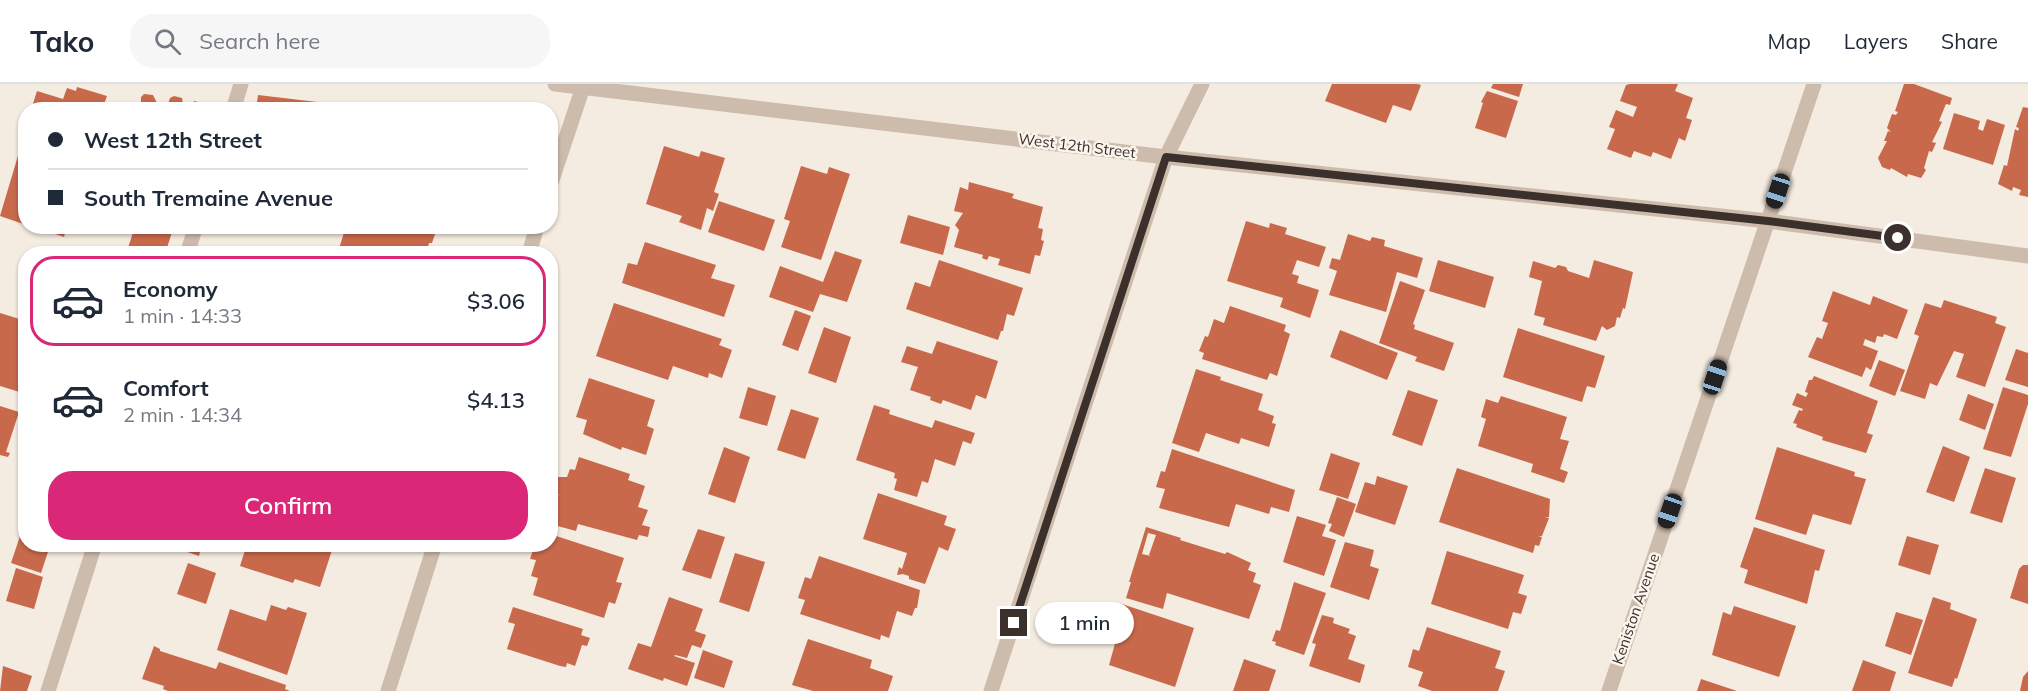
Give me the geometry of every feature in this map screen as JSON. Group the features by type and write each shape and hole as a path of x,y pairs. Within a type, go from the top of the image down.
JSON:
{"street":[{"path":"235,102 241,84"},
{"name":"West 12th Street","path":"555,84 1166,157 1768,221 2028,256"},
{"path":"992,691 1166,157 1203,84"},
{"name":"Keniston Avenue","path":"1609,691 1814,84"},
{"path":"558,162 583,86"},
{"path":"48,691 92,552"},
{"path":"388,691 432,552"}],"building":[{"path":"1332,84 1421,85 1411,111 1393,105 1386,123 1325,101"},
{"path":"1493,84 1523,84 1519,97 1491,88"},
{"path":"1678,84 1675,91 1693,98 1686,118 1692,120 1685,141 1679,138 1671,159 1653,152 1651,157 1634,151 1631,158 1607,149 1615,129 1609,127 1616,110 1633,117 1637,107 1620,101 1626,85"},
{"path":"1904,84 1914,84 1952,98 1950,105 1946,104 1939,121 1942,122 1932,142 1936,143 1932,152 1929,151 1924,168 1926,170 1921,178 1908,174 1907,177 1891,168 1890,170 1882,167 1878,158 1887,141 1884,141 1888,131 1891,132 1887,128 1892,114 1896,115 1898,112 1895,111"},
{"path":"77,87 107,96 105,102 34,102 37,91 63,99 67,88 76,91"},
{"path":"1487,91 1518,101 1506,138 1475,128 1483,103 1481,102"},
{"path":"144,94 153,95 156,102 141,102"},
{"path":"258,95 317,102 257,102"},
{"path":"174,96 182,98 183,102 169,102"},
{"path":"2023,107 2028,108 2028,197 2019,195 2021,190 2013,187 2012,191 1998,184 2004,165 2007,166 2015,129 2018,131 2019,128 2016,127"},
{"path":"1954,113 1980,121 1978,129 1983,131 1987,119 2005,125 1993,165 1943,149"},
{"path":"664,146 699,157 701,151 725,158 714,192 719,194 713,211 707,208 701,230 679,222 682,216 646,204"},
{"path":"18,156 18,222 0,216"},
{"path":"801,166 827,174 829,167 850,174 821,260 781,247 790,221 784,219"},
{"path":"969,182 1014,194 1012,198 1043,207 1038,228 1043,229 1041,240 1044,241 1040,256 1035,255 1030,274 998,265 1000,259 989,256 987,260 982,258 983,255 954,247 959,230 955,225 963,213 954,211 960,187 968,190"},
{"path":"719,201 775,220 764,251 708,232"},
{"path":"908,215 950,227 943,255 900,243"},
{"path":"1246,221 1269,228 1270,223 1287,228 1285,234 1326,247 1319,267 1297,260 1292,274 1299,276 1297,283 1319,290 1310,318 1280,307 1283,298 1227,281"},
{"path":"132,234 171,234 168,246 129,246"},
{"path":"344,234 435,234 428,246 340,246"},
{"path":"1348,234 1370,241 1372,237 1385,240 1384,246 1423,258 1417,278 1397,272 1386,312 1329,295 1337,271 1329,268 1332,258 1340,260"},
{"path":"645,242 716,265 711,278 735,285 724,317 622,283 628,263 637,265"},
{"path":"835,251 862,260 847,302 820,294 813,312 769,297 780,266 823,282"},
{"path":"939,260 1023,288 1014,316 1007,314 998,340 906,309 915,282 930,287"},
{"path":"1438,260 1494,277 1485,308 1429,291"},
{"path":"1594,260 1633,272 1625,309 1623,308 1620,318 1617,317 1615,326 1607,330 1602,326 1596,341 1543,325 1545,318 1534,315 1542,281 1529,277 1533,261 1555,268 1558,265 1566,267 1568,271 1589,278"},
{"path":"1400,281 1425,290 1413,324 1414,329 1454,343 1444,371 1415,361 1417,357 1379,343"},
{"path":"1833,291 1870,305 1873,296 1908,310 1897,339 1884,334 1883,337 1877,336 1875,343 1865,339 1863,345 1878,351 1871,370 1866,367 1862,377 1808,357 1817,337 1822,339 1828,323 1822,321"},
{"path":"1944,300 1997,317 1995,323 2006,327 1985,387 1956,377 1964,354 1954,351 1937,386 1930,383 1925,399 1900,391 1919,336 1914,334 1925,303 1941,308"},
{"path":"614,303 722,339 719,345 732,350 722,378 709,373 708,378 673,366 668,380 596,356"},
{"path":"1230,306 1286,325 1284,331 1290,334 1277,376 1270,373 1267,380 1202,359 1204,353 1199,351 1205,336 1208,337 1214,319 1224,323"},
{"path":"795,310 811,316 798,351 782,345"},
{"path":"0,313 18,319 18,392 0,386"},
{"path":"824,327 851,337 836,383 808,373"},
{"path":"1518,328 1605,356 1595,388 1587,386 1582,402 1503,377"},
{"path":"1340,330 1398,353 1387,380 1330,357"},
{"path":"937,341 998,361 986,399 976,395 971,410 943,400 941,404 930,400 931,397 910,390 918,367 901,362 907,346 932,354"},
{"path":"2016,349 2028,353 2028,387 2005,380"},
{"path":"1879,360 1905,370 1895,396 1869,386"},
{"path":"1196,369 1221,377 1220,380 1263,394 1258,410 1274,416 1272,423 1276,424 1269,447 1241,438 1239,444 1206,433 1199,452 1172,443"},
{"path":"1814,376 1878,401 1867,433 1873,435 1866,453 1822,440 1823,437 1796,427 1797,424 1793,423 1799,410 1803,409 1792,405 1797,393 1806,397 1808,393 1805,392 1809,380 1812,380"},
{"path":"589,378 655,400 647,426 654,429 646,455 622,447 621,450 583,434 587,420 576,417"},
{"path":"748,387 776,396 767,426 739,418"},
{"path":"2003,387 2028,395 2028,404 2011,457 1983,449"},
{"path":"1408,390 1438,400 1422,446 1392,435"},
{"path":"1968,394 1994,404 1985,430 1959,420"},
{"path":"1501,396 1567,417 1560,439 1569,441 1560,469 1568,472 1564,483 1531,472 1533,464 1478,446 1486,419 1481,417 1486,399 1498,403"},
{"path":"874,405 890,410 889,414 932,428 935,420 975,433 971,444 963,441 955,466 935,459 928,483 922,481 917,497 894,490 897,479 894,478 895,473 856,460"},
{"path":"0,406 18,412 18,415 6,452 10,453 8,457 0,455"},
{"path":"791,409 819,418 805,459 777,450"},
{"path":"1943,446 1970,457 1954,502 1926,492"},
{"path":"724,447 750,457 735,503 708,494"},
{"path":"1777,447 1855,472 1854,476 1866,479 1851,525 1813,514 1806,535 1755,519"},
{"path":"1172,449 1295,490 1289,512 1271,507 1269,514 1236,504 1229,527 1159,508 1165,489 1156,487 1161,471 1165,472"},
{"path":"1331,453 1360,463 1348,499 1319,490"},
{"path":"579,457 630,474 628,480 645,486 638,507 648,510 642,525 650,527 648,537 639,535 637,540 578,524 576,531 558,526 558,477 567,477 570,469 575,470"},
{"path":"1457,468 1550,499 1549,517 1545,517 1549,518 1542,536 1538,536 1542,537 1539,546 1535,545 1533,553 1439,522"},
{"path":"1985,468 2016,478 2002,523 1970,513"},
{"path":"1377,476 1408,486 1395,525 1355,512 1365,482 1375,485"},
{"path":"878,493 947,516 944,525 956,529 948,551 939,547 925,584 909,579 909,576 903,574 897,575 899,567 902,569 907,553 863,539"},
{"path":"1337,497 1356,504 1344,537 1329,531 1332,524 1328,523"},
{"path":"1297,516 1326,525 1322,536 1336,540 1324,576 1283,562"},
{"path":"1146,527 1225,554 1227,552 1251,563 1248,570 1256,573 1253,582 1261,585 1249,619 1167,593 1163,609 1126,598 1131,582 1129,582","holes":["1148,533 1156,535 1149,555 1151,556 1142,554"]},
{"path":"1754,527 1825,550 1819,571 1815,570 1807,604 1744,583 1748,570 1740,567"},
{"path":"698,529 725,537 711,579 682,570"},
{"path":"1907,536 1939,545 1930,575 1898,565"},
{"path":"558,537 624,558 616,582 622,583 615,604 609,602 604,618 533,595 538,578 531,576 536,560 530,559 532,552 558,552"},
{"path":"18,542 18,552 48,552 41,573 11,563"},
{"path":"1345,542 1374,550 1370,566 1379,569 1369,600 1330,587"},
{"path":"1447,551 1524,575 1518,593 1527,596 1521,614 1513,612 1508,629 1431,604"},
{"path":"187,552 200,552 199,556"},
{"path":"244,552 331,552 320,587 295,579 293,583 240,566"},
{"path":"735,553 765,562 749,612 719,602"},
{"path":"819,556 920,590 917,608 912,616 897,611 889,638 881,635 880,640 800,614 805,600 798,598 805,577 811,579"},
{"path":"188,563 216,573 206,604 177,594"},
{"path":"2023,565 2028,565 2028,604 2010,598 2019,569"},
{"path":"16,568 43,577 34,609 6,601"},
{"path":"1294,582 1326,593 1304,655 1275,645 1276,642 1272,641 1276,630 1280,631"},
{"path":"669,597 703,609 695,631 706,635 701,648 692,645 687,658 674,656 695,663 687,686 664,678 663,681 628,669 638,643 651,647"},
{"path":"1933,597 1951,603 1950,609 1977,619 1957,679 1955,678 1952,687 1908,673"},
{"path":"1119,603 1194,628 1175,687 1109,665 1116,640 1110,638 1113,630 1111,629"},
{"path":"271,605 307,613 287,675 217,650 230,609 266,621"},
{"path":"1734,606 1796,626 1779,677 1712,655 1723,612 1731,615"},
{"path":"513,607 583,629 581,635 590,638 587,646 582,645 575,666 567,663 566,667 560,666 507,649 515,624 508,622"},
{"path":"1896,612 1923,620 1911,655 1885,646"},
{"path":"1322,615 1334,618 1333,623 1350,629 1348,633 1356,636 1348,659 1365,665 1360,683 1309,666 1316,644 1312,643"},
{"path":"1427,627 1501,651 1495,668 1505,671 1498,691 1432,691 1418,686 1423,672 1408,667 1413,649 1419,651"},
{"path":"808,639 872,660 870,668 893,676 888,691 813,691 792,685"},
{"path":"154,646 160,651 216,669 219,662 286,685 285,689 290,691 168,691 163,689 164,686 142,679"},
{"path":"703,650 733,661 724,688 694,678"},
{"path":"1244,659 1276,670 1269,691 1233,691"},
{"path":"1863,660 1896,672 1890,691 1852,691"},
{"path":"3,666 32,676 27,691 0,691"},
{"path":"2028,671 2028,691 2020,691 2023,677"},
{"path":"1701,679 1737,691 1697,691"}],"route":[{"path":"1014,623 1166,157 1768,221 1898,238"}]}
